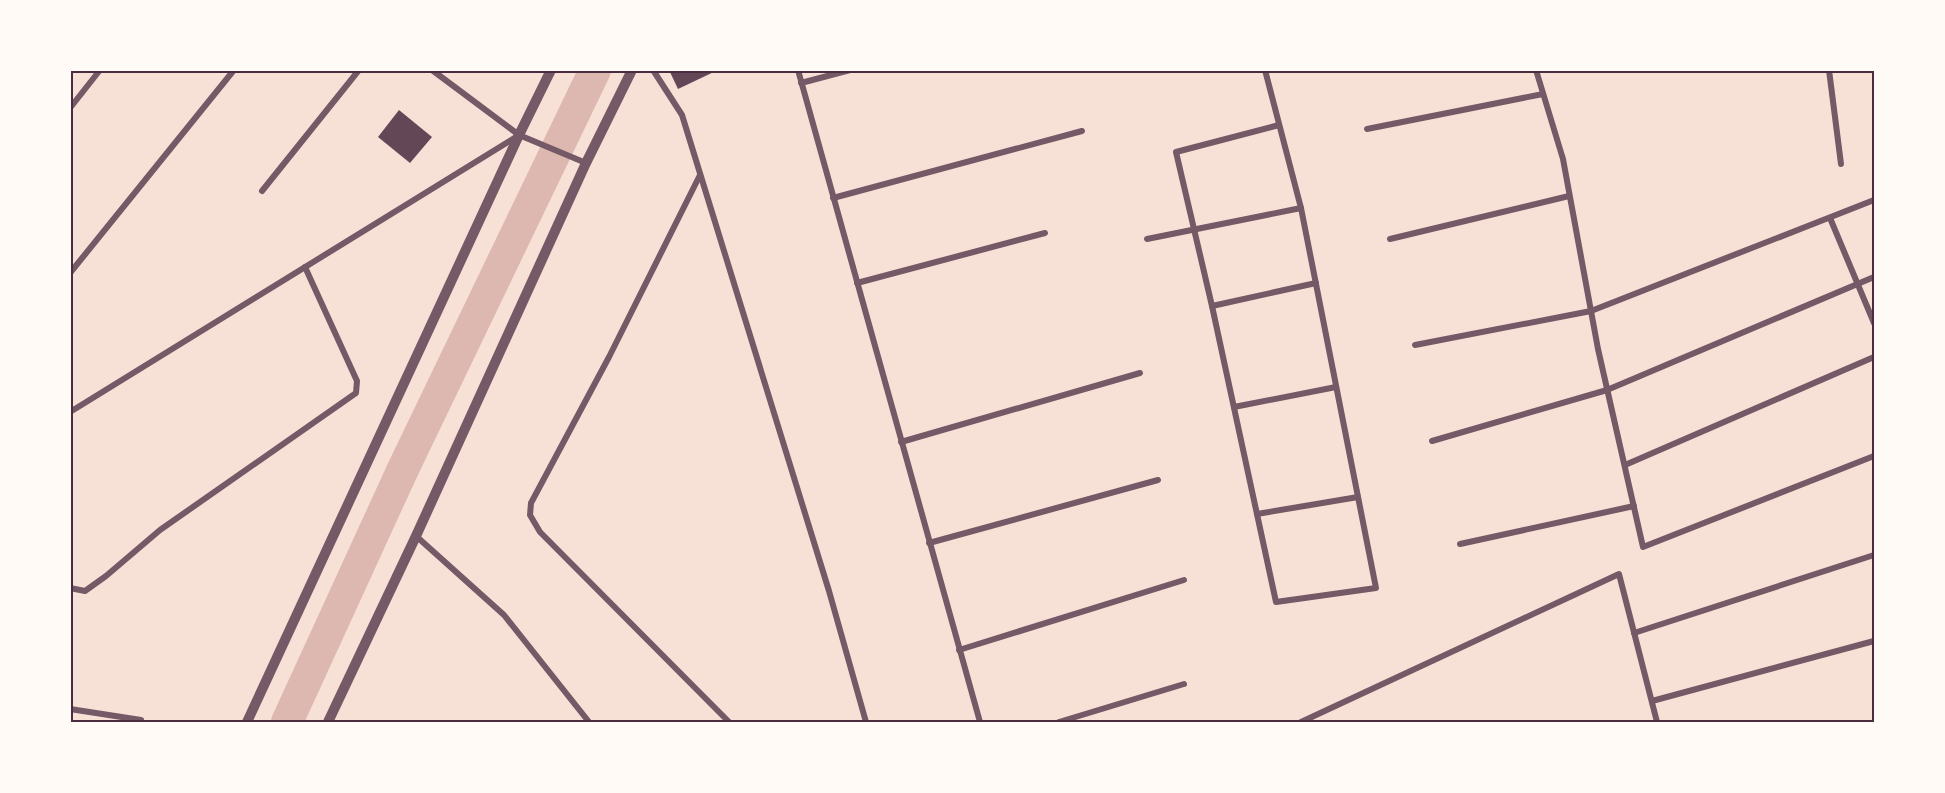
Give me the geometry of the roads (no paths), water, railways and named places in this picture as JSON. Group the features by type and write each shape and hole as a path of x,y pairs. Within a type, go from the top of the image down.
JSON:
{"street":[{"path":"70,108 100,70"},
{"path":"70,273 234,70"},
{"path":"262,191 360,70"},
{"path":"432,70 519,135 586,164"},
{"path":"247,723 551,70"},
{"path":"328,723 586,164 632,70"},
{"path":"653,70 682,115 829,591 866,723"},
{"path":"798,70 980,723"},
{"path":"801,83 850,70"},
{"path":"1265,70 1301,208 1376,588 1276,602 1176,152 1279,124"},
{"path":"1536,70 1563,159 1607,390 1643,547 1875,456"},
{"path":"1829,70 1841,164"},
{"path":"1367,129 1543,94"},
{"path":"833,198 1082,131"},
{"path":"70,412 519,135"},
{"path":"700,175 609,357 531,503 530,515 540,532 729,723"},
{"path":"1390,239 1569,196"},
{"path":"1415,345 1591,311 1875,200"},
{"path":"1147,239 1301,208"},
{"path":"1830,218 1875,323"},
{"path":"857,283 1045,233"},
{"path":"70,588 85,591 160,530 356,393 357,381 305,267"},
{"path":"1432,441 1607,390 1875,277"},
{"path":"1212,306 1316,283"},
{"path":"1625,465 1875,357"},
{"path":"901,442 1140,373"},
{"path":"1234,407 1336,387"},
{"path":"929,543 1158,480"},
{"path":"1257,514 1358,497"},
{"path":"1460,544 1634,506"},
{"path":"416,536 504,615 589,723"},
{"path":"1634,633 1875,555"},
{"path":"1301,723 1619,574 1657,723"},
{"path":"959,650 1184,580"},
{"path":"1652,701 1875,641"},
{"path":"1059,723 1184,684"},
{"path":"70,709 141,720"}],"waterway":[{"path":"287,722 403,469 595,70"}]}
